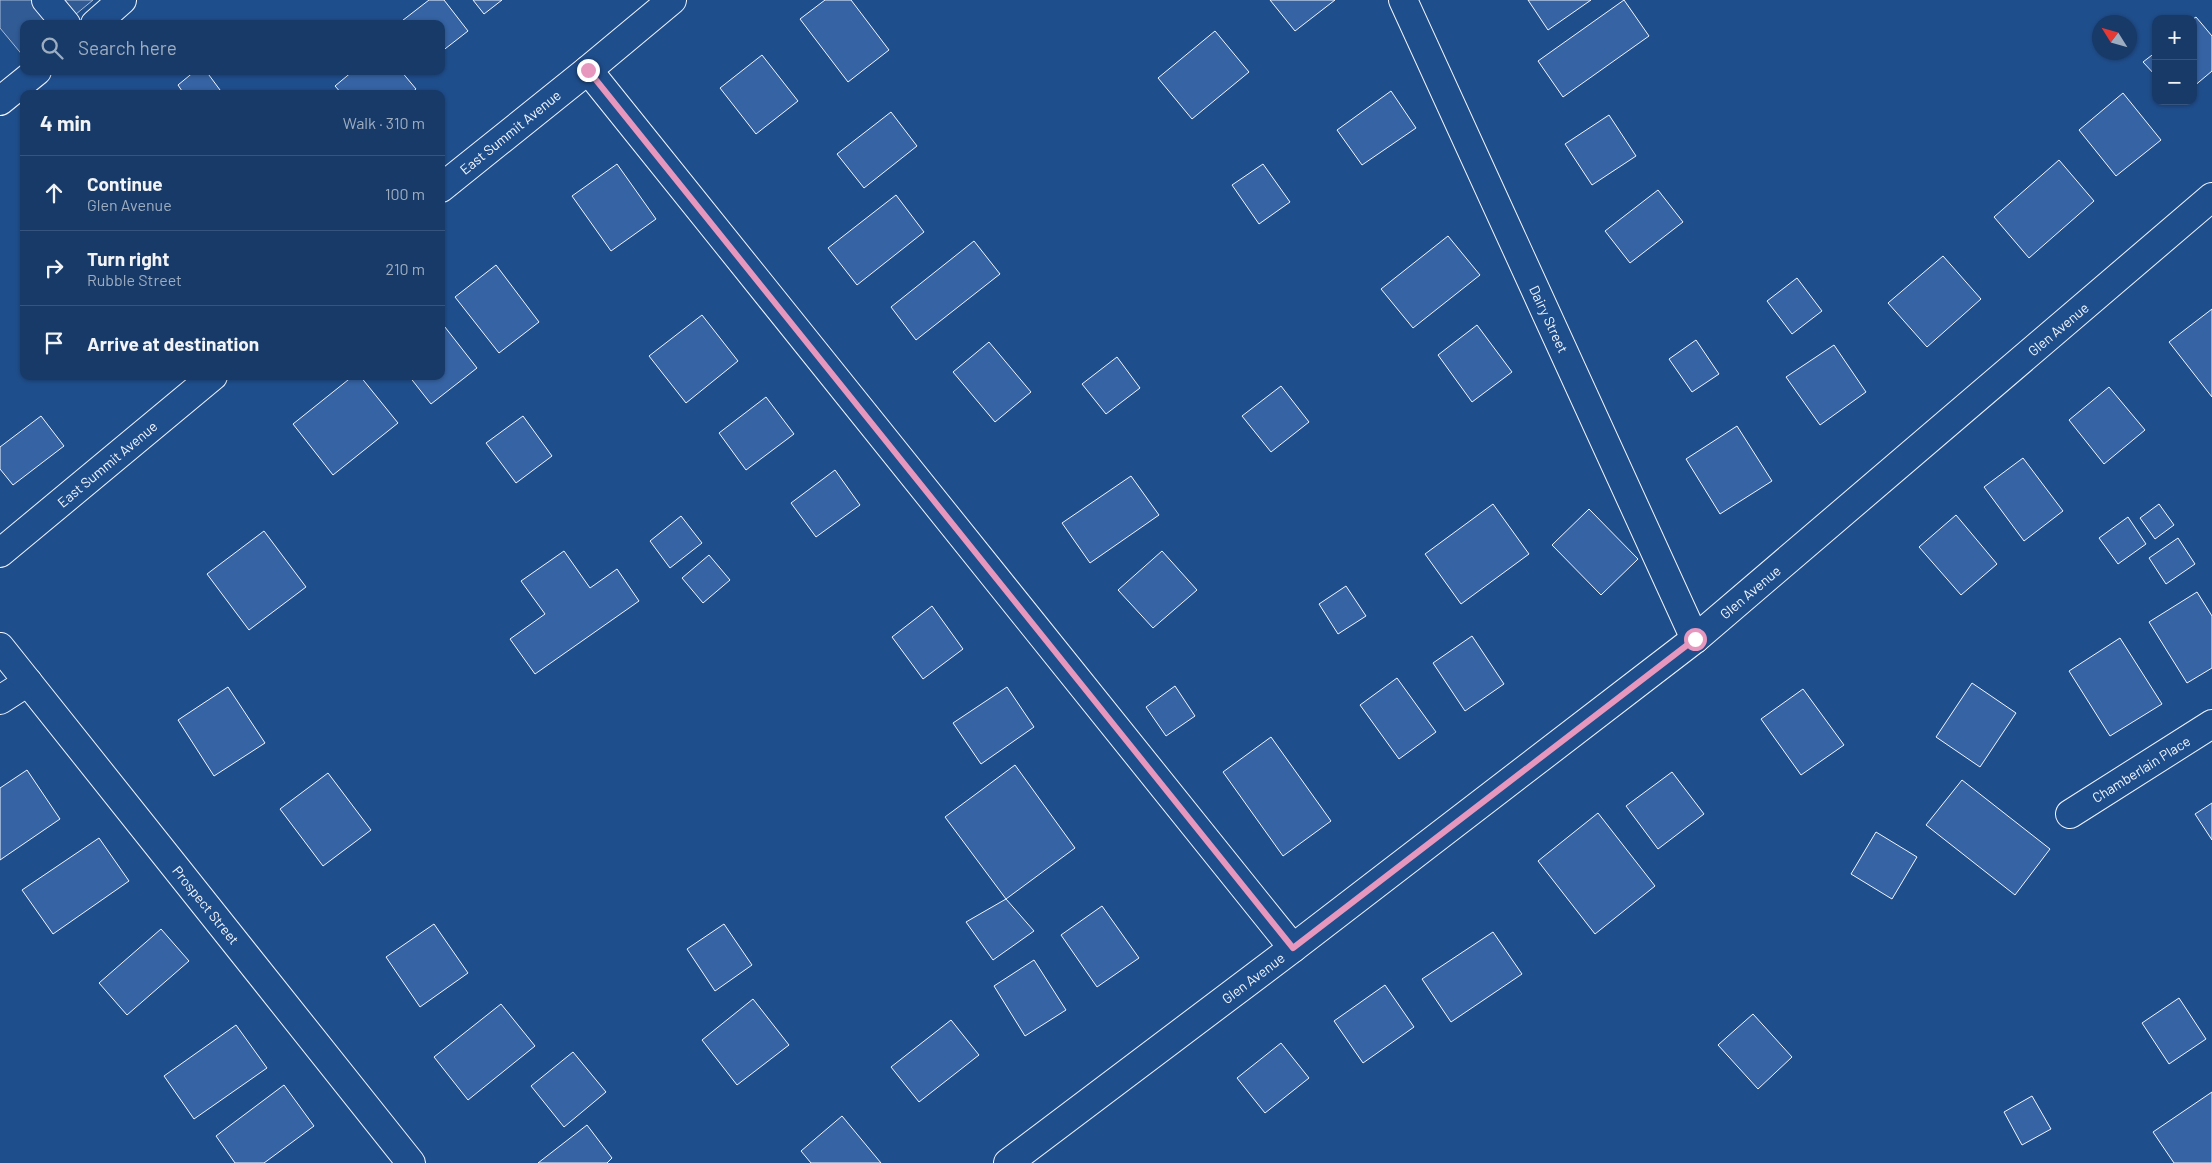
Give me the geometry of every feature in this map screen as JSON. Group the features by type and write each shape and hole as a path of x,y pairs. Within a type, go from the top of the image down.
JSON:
{"street":[{"path":"46,0 63,20"},
{"path":"100,20 122,0"},
{"name":"East Summit Avenue","path":"445,185 672,0"},
{"name":"Dairy Street","path":"1403,0 1695,639"},
{"path":"588,70 1293,948"},
{"path":"0,101 32,75"},
{"name":"Glen Avenue","path":"1008,1163 1293,948 1695,639 2212,198"},
{"name":"East Summit Avenue","path":"0,553 209,380"},
{"name":"Prospect Street","path":"0,646 411,1163"},
{"path":"0,700 28,682"},
{"name":"Chamberlain Place","path":"2070,814 2212,724"}],"shaded area":[{"path":"0,0 93,0 69,20 20,20 20,52 0,28"}],"building":[{"path":"429,0 444,0 468,31 445,49 445,20 403,20"},
{"path":"473,0 502,0 484,14"},
{"path":"825,0 851,0 889,50 848,82 800,19"},
{"path":"1270,0 1335,0 1295,31"},
{"path":"1528,0 1591,0 1548,30"},
{"path":"1624,0 1649,36 1563,97 1538,61"},
{"path":"2197,18 2212,36 2212,71 2197,84"},
{"path":"1215,31 1249,72 1192,119 1158,78"},
{"path":"762,55 798,101 756,134 720,88"},
{"path":"2152,55 2152,72 2143,62"},
{"path":"190,75 209,75 220,90 181,90 178,85"},
{"path":"348,75 404,75 416,89 338,90 335,86"},
{"path":"1391,91 1416,128 1362,165 1337,130"},
{"path":"2123,93 2161,140 2116,176 2079,130"},
{"path":"891,112 917,146 864,188 837,154"},
{"path":"1609,115 1636,156 1592,185 1565,144"},
{"path":"2059,160 2094,201 2029,258 1994,217"},
{"path":"617,164 656,219 611,251 572,196"},
{"path":"1263,164 1290,202 1259,224 1232,185"},
{"path":"1658,190 1683,222 1630,263 1605,231"},
{"path":"896,195 924,232 857,285 828,248"},
{"path":"1448,236 1480,275 1413,328 1381,289"},
{"path":"974,241 1000,274 916,340 891,307"},
{"path":"1943,256 1981,299 1927,347 1888,303"},
{"path":"496,265 539,322 499,353 455,297"},
{"path":"1797,278 1822,311 1792,334 1767,301"},
{"path":"2212,309 2212,397 2169,342"},
{"path":"702,315 738,361 686,403 649,356"},
{"path":"1477,325 1512,372 1472,402 1438,355"},
{"path":"445,327 477,368 431,404 412,380 445,380"},
{"path":"1696,340 1719,374 1692,392 1669,359"},
{"path":"989,342 1031,392 995,422 953,372"},
{"path":"1834,345 1866,392 1820,425 1786,377"},
{"path":"1117,357 1140,388 1106,414 1082,384"},
{"path":"348,380 363,380 398,423 333,475 293,424"},
{"path":"1281,386 1309,422 1271,452 1242,416"},
{"path":"2109,387 2145,430 2104,464 2069,420"},
{"path":"766,397 794,434 746,470 719,433"},
{"path":"41,416 64,446 13,485 0,469 0,447"},
{"path":"523,416 552,456 516,483 486,443"},
{"path":"1737,426 1772,481 1720,514 1686,459"},
{"path":"2023,458 2063,511 2024,541 1984,487"},
{"path":"835,470 860,505 816,537 791,503"},
{"path":"1131,476 1159,515 1090,563 1062,523"},
{"path":"1493,504 1529,554 1461,604 1425,554"},
{"path":"2159,504 2174,525 2155,539 2140,518"},
{"path":"1589,509 1638,559 1601,595 1552,545"},
{"path":"1956,515 1997,564 1961,595 1919,547"},
{"path":"681,516 702,543 670,568 650,541"},
{"path":"2128,517 2146,544 2118,564 2099,538"},
{"path":"264,531 306,587 249,630 207,574"},
{"path":"2178,538 2195,564 2166,584 2149,558"},
{"path":"564,551 590,588 617,569 639,601 535,674 510,639 545,614 521,581"},
{"path":"1162,551 1197,590 1153,628 1118,590"},
{"path":"709,555 730,580 703,603 682,578"},
{"path":"1346,586 1366,616 1338,634 1319,604"},
{"path":"2197,592 2212,616 2212,668 2187,683 2149,622"},
{"path":"932,606 963,649 923,679 892,637"},
{"path":"1472,636 1504,684 1465,711 1433,663"},
{"path":"2120,638 2162,704 2110,736 2069,671"},
{"path":"1397,678 1436,732 1399,759 1360,705"},
{"path":"1972,683 2016,713 1980,767 1936,737"},
{"path":"1175,686 1195,716 1166,736 1146,707"},
{"path":"228,687 265,743 214,776 178,720"},
{"path":"1007,687 1034,727 981,764 953,723"},
{"path":"1803,689 1844,745 1801,775 1761,719"},
{"path":"1271,737 1331,821 1283,856 1223,772"},
{"path":"1015,765 1075,848 1006,899 945,817"},
{"path":"27,770 60,819 0,860 0,788"},
{"path":"1672,772 1704,814 1658,849 1626,806"},
{"path":"328,773 371,830 323,866 280,809"},
{"path":"1962,780 2050,849 2015,895 1926,825"},
{"path":"2212,803 2212,840 2195,814"},
{"path":"1598,813 1655,886 1595,934 1538,861"},
{"path":"1876,832 1917,857 1892,899 1851,874"},
{"path":"99,838 129,881 53,934 22,890"},
{"path":"1006,899 1034,931 993,960 966,922"},
{"path":"1102,906 1139,958 1097,987 1061,935"},
{"path":"434,924 468,973 420,1007 386,957"},
{"path":"724,924 752,965 715,991 687,949"},
{"path":"161,929 189,961 127,1015 99,983"},
{"path":"1493,932 1522,974 1451,1022 1422,979"},
{"path":"1034,960 1066,1010 1025,1036 994,986"},
{"path":"1385,985 1414,1027 1363,1063 1334,1021"},
{"path":"2179,998 2206,1039 2169,1064 2142,1023"},
{"path":"753,999 789,1045 737,1085 702,1040"},
{"path":"501,1004 535,1046 468,1100 434,1057"},
{"path":"1753,1014 1792,1057 1758,1089 1718,1045"},
{"path":"951,1020 979,1055 919,1102 891,1067"},
{"path":"236,1025 267,1068 194,1119 164,1076"},
{"path":"1281,1043 1309,1078 1265,1113 1237,1078"},
{"path":"573,1052 606,1092 564,1127 531,1086"},
{"path":"284,1085 314,1126 264,1163 235,1163 216,1136"},
{"path":"2212,1092 2212,1163 2174,1163 2153,1132"},
{"path":"2032,1096 2051,1129 2022,1145 2004,1112"},
{"path":"842,1116 881,1163 811,1163 801,1151"},
{"path":"587,1125 612,1158 607,1163 538,1163"}],"route":[{"path":"588,70 1293,948 1695,639"}]}
